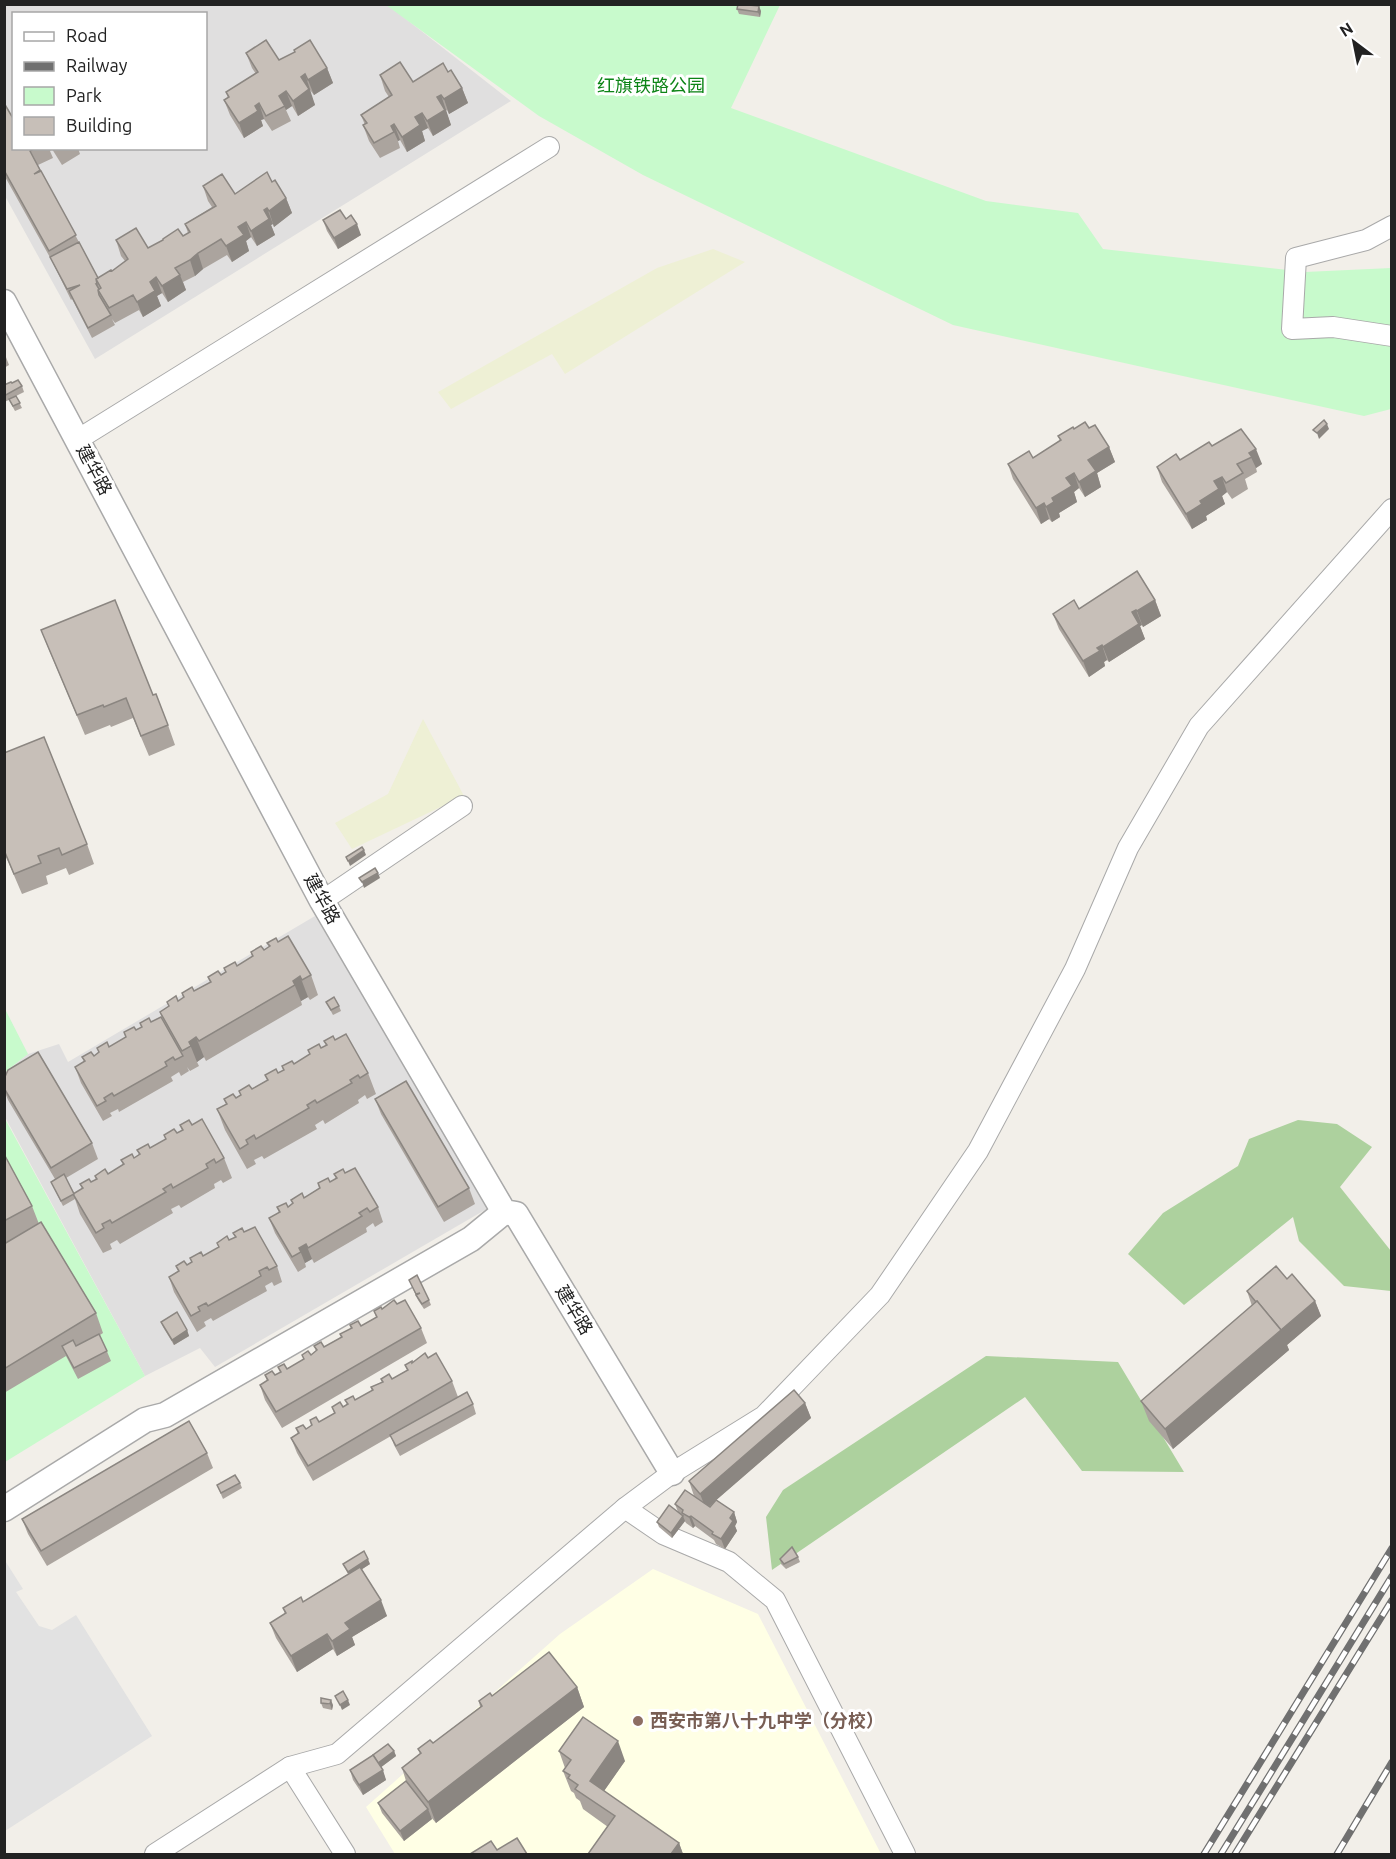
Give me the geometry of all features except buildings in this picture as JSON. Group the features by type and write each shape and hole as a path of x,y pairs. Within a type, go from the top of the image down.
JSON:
{"street":[{"path":"77,440 549,147"},
{"path":"1392,226 1366,240 1296,258 1292,329 1333,327 1392,336"},
{"name":"建华路","path":"4,302 322,901 504,1212 516,1214 672,1473"},
{"path":"155,1854 290,1767 337,1754 625,1508 672,1473 764,1416 879,1295 978,1151 1075,969 1128,848 1199,726 1392,509"},
{"path":"322,901 462,806"},
{"path":"4,1509 145,1420 165,1415 471,1239 504,1212"},
{"path":"625,1508 663,1534 729,1562 775,1600 905,1854"},
{"path":"290,1767 345,1854"}],"shaded area":[{"path":"4,5 388,5 511,101 95,359 5,196"},
{"path":"713,249 745,262 565,374 552,354 451,409 438,392 657,268"},
{"path":"423,719 464,796 352,849 335,823 388,794"},
{"path":"315,916 490,1207 215,1367 200,1348 145,1376 5,1117 5,1072 28,1054 59,1044 68,1062"},
{"path":"4,1559 23,1589 16,1592 39,1626 52,1630 76,1615 152,1736 5,1831"},
{"name":"西安市第八十九中学（分校）","path":"653,1569 758,1614 881,1854 395,1854 366,1807 560,1634"}],"green space":[{"name":"红旗铁路公园","path":"386,5 780,5 731,108 986,201 1078,213 1103,249 1305,272 1391,268 1391,409 1364,416 953,325 643,175 539,116"},
{"path":"4,1007 28,1054 5,1072 4,1072"},
{"path":"4,1117 145,1376 5,1462 4,1462"},
{"path":"1298,1120 1337,1124 1372,1147 1340,1187 1391,1251 1391,1291 1344,1286 1299,1241 1293,1217 1184,1305 1128,1254 1163,1213 1238,1166 1249,1139"},
{"path":"986,1356 1118,1362 1184,1472 1082,1471 1025,1397 772,1570 766,1517 783,1490"}],"railway":[{"path":"1204,1854 1392,1548"},
{"path":"1221,1854 1392,1576"},
{"path":"1235,1854 1392,1600"},
{"path":"1337,1854 1392,1762"}],"place":[{"name":"西安市第八十九中学（分校）","path":"638,1721"}]}
